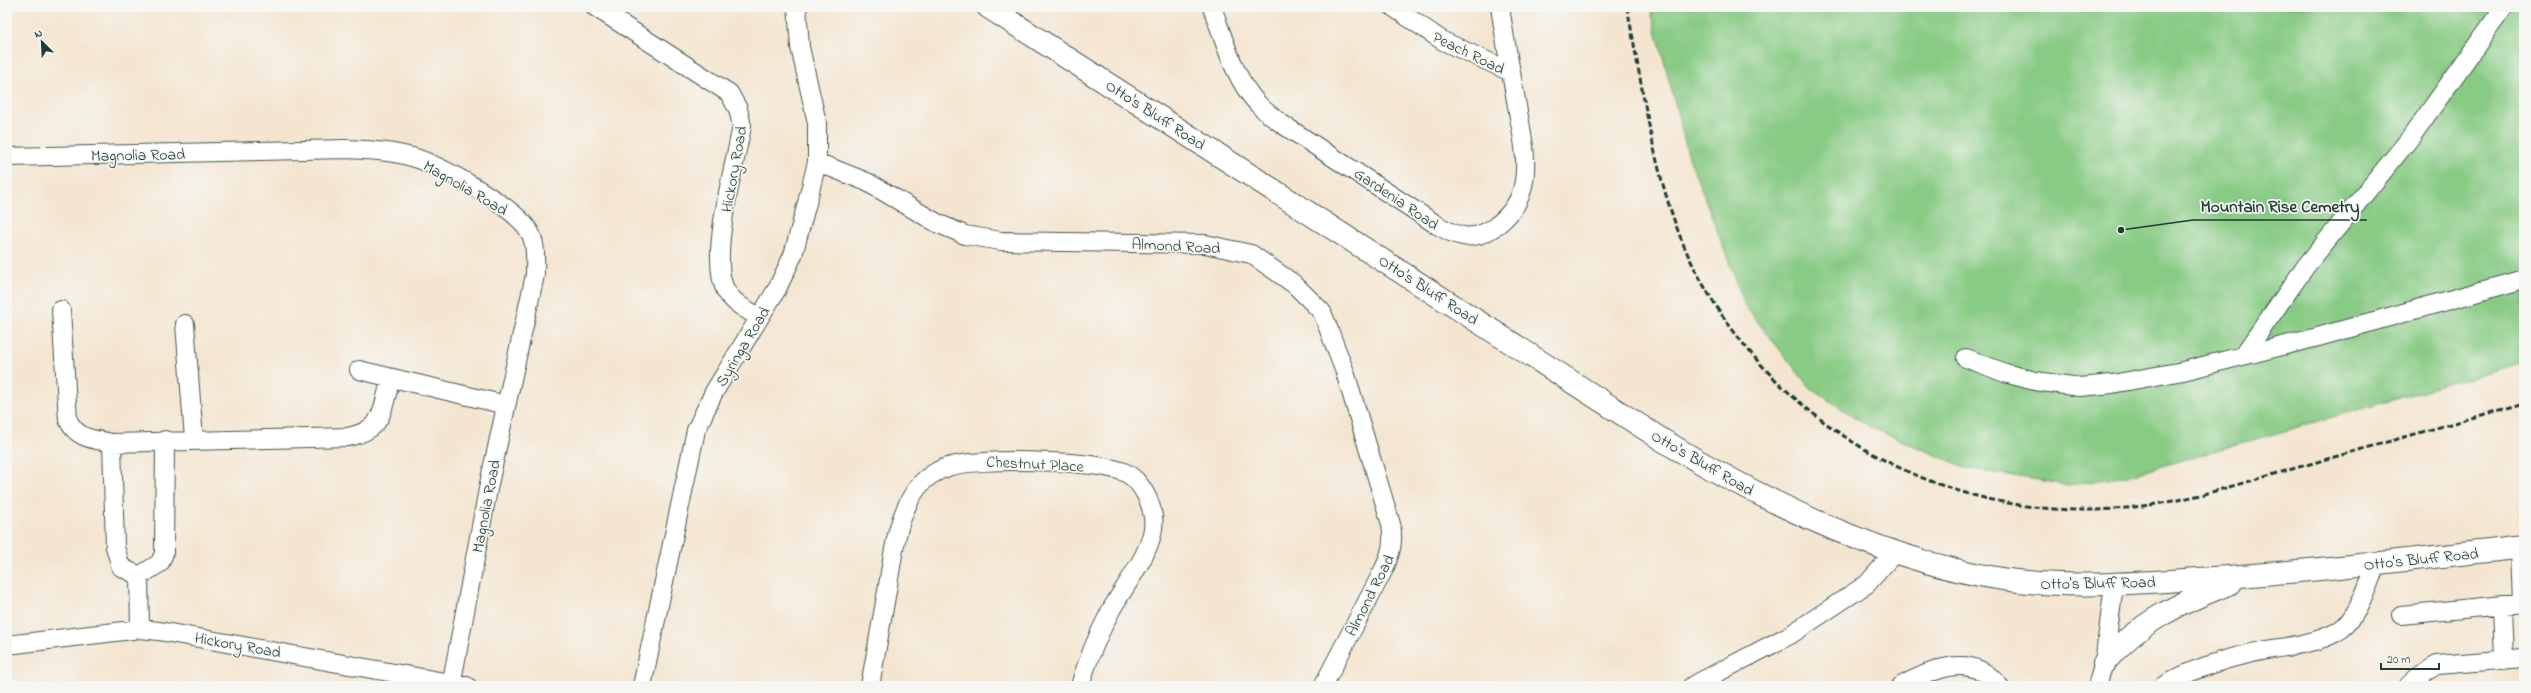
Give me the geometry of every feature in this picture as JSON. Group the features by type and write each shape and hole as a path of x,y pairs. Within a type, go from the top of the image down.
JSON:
{"main road":[{"name":"Otto's Bluff Road","path":"988,7 1664,441 1733,482 1873,545 1933,564 2000,579 2054,585 2114,585 2253,575 2522,548"},
{"path":"2104,663 2145,624 2172,608 2253,575"}],"street":[{"name":"Hickory Road","path":"595,7 715,82 734,101 741,118 742,126 720,240 719,269 726,292 737,304 759,317"},
{"name":"Syringa Road","path":"642,686 696,430 714,392 777,289 794,255 817,162 817,123 800,47 797,7"},
{"name":"Gardenia Road","path":"1212,7 1235,66 1247,90 1258,105 1282,124 1454,235 1465,237 1478,236 1488,231 1511,213 1518,200 1524,181 1524,148 1511,72"},
{"name":"Peach Road","path":"1393,7 1443,41 1511,72"},
{"name":"Peach Road","path":"1500,7 1511,72"},
{"path":"2244,354 2306,266 2410,137 2504,7"},
{"name":"Magnolia Road","path":"7,157 346,149 387,151 414,157 447,172 493,199 519,218 533,240 535,275 506,405 456,685"},
{"name":"Almond Road","path":"817,162 867,182 937,223 966,235 1001,241 1205,244 1228,248 1251,254 1270,265 1310,297 1322,312 1345,372 1391,524 1394,540 1392,551 1384,569 1323,686"},
{"path":"1966,358 2005,373 2035,381 2080,387 2112,384 2183,371 2244,354 2318,337 2524,279"},
{"path":"61,310 68,420 73,430 82,437 112,443 194,439 348,437 361,434 372,429 378,421 391,379"},
{"path":"185,324 194,439"},
{"path":"359,370 391,379 506,405"},
{"path":"140,576 160,563 164,553 165,440"},
{"path":"112,443 115,547 121,567 140,576"},
{"name":"Chestnut Place","path":"870,686 896,539 912,496 919,486 932,475 948,467 977,461 1023,461 1111,468 1126,473 1142,488 1154,518 1153,532 1147,547 1110,612 1092,650 1080,686"},
{"path":"2401,615 2523,604 2522,548"},
{"path":"1692,686 1797,631 1867,584 1896,552"},
{"path":"2163,686 2184,673 2247,654 2326,637 2346,626 2356,611 2377,562"},
{"path":"140,576 140,629"},
{"path":"2097,686 2104,663 2114,585"},
{"path":"2502,606 2504,660"},
{"name":"Hickory Road","path":"7,645 140,629 456,685"},
{"path":"2408,686 2420,675 2436,665 2524,658"},
{"path":"1901,686 1924,674 1945,667 1970,666 1990,674 1999,686"}],"green space":[{"path":"1650,7 2524,7 2524,362 2128,476 2068,485 1966,468 1870,427 1810,388 1746,307 1688,154"}],"railway":[{"path":"1627,7 1644,102 1658,166 1667,198 1689,257 1719,311 1757,360 1800,402 1848,439 1901,469 1958,491 2017,505 2079,510 2126,508 2201,495 2524,403"}],"place":[{"name":"Mountain Rise Cemetry","path":"2121,230"}]}
